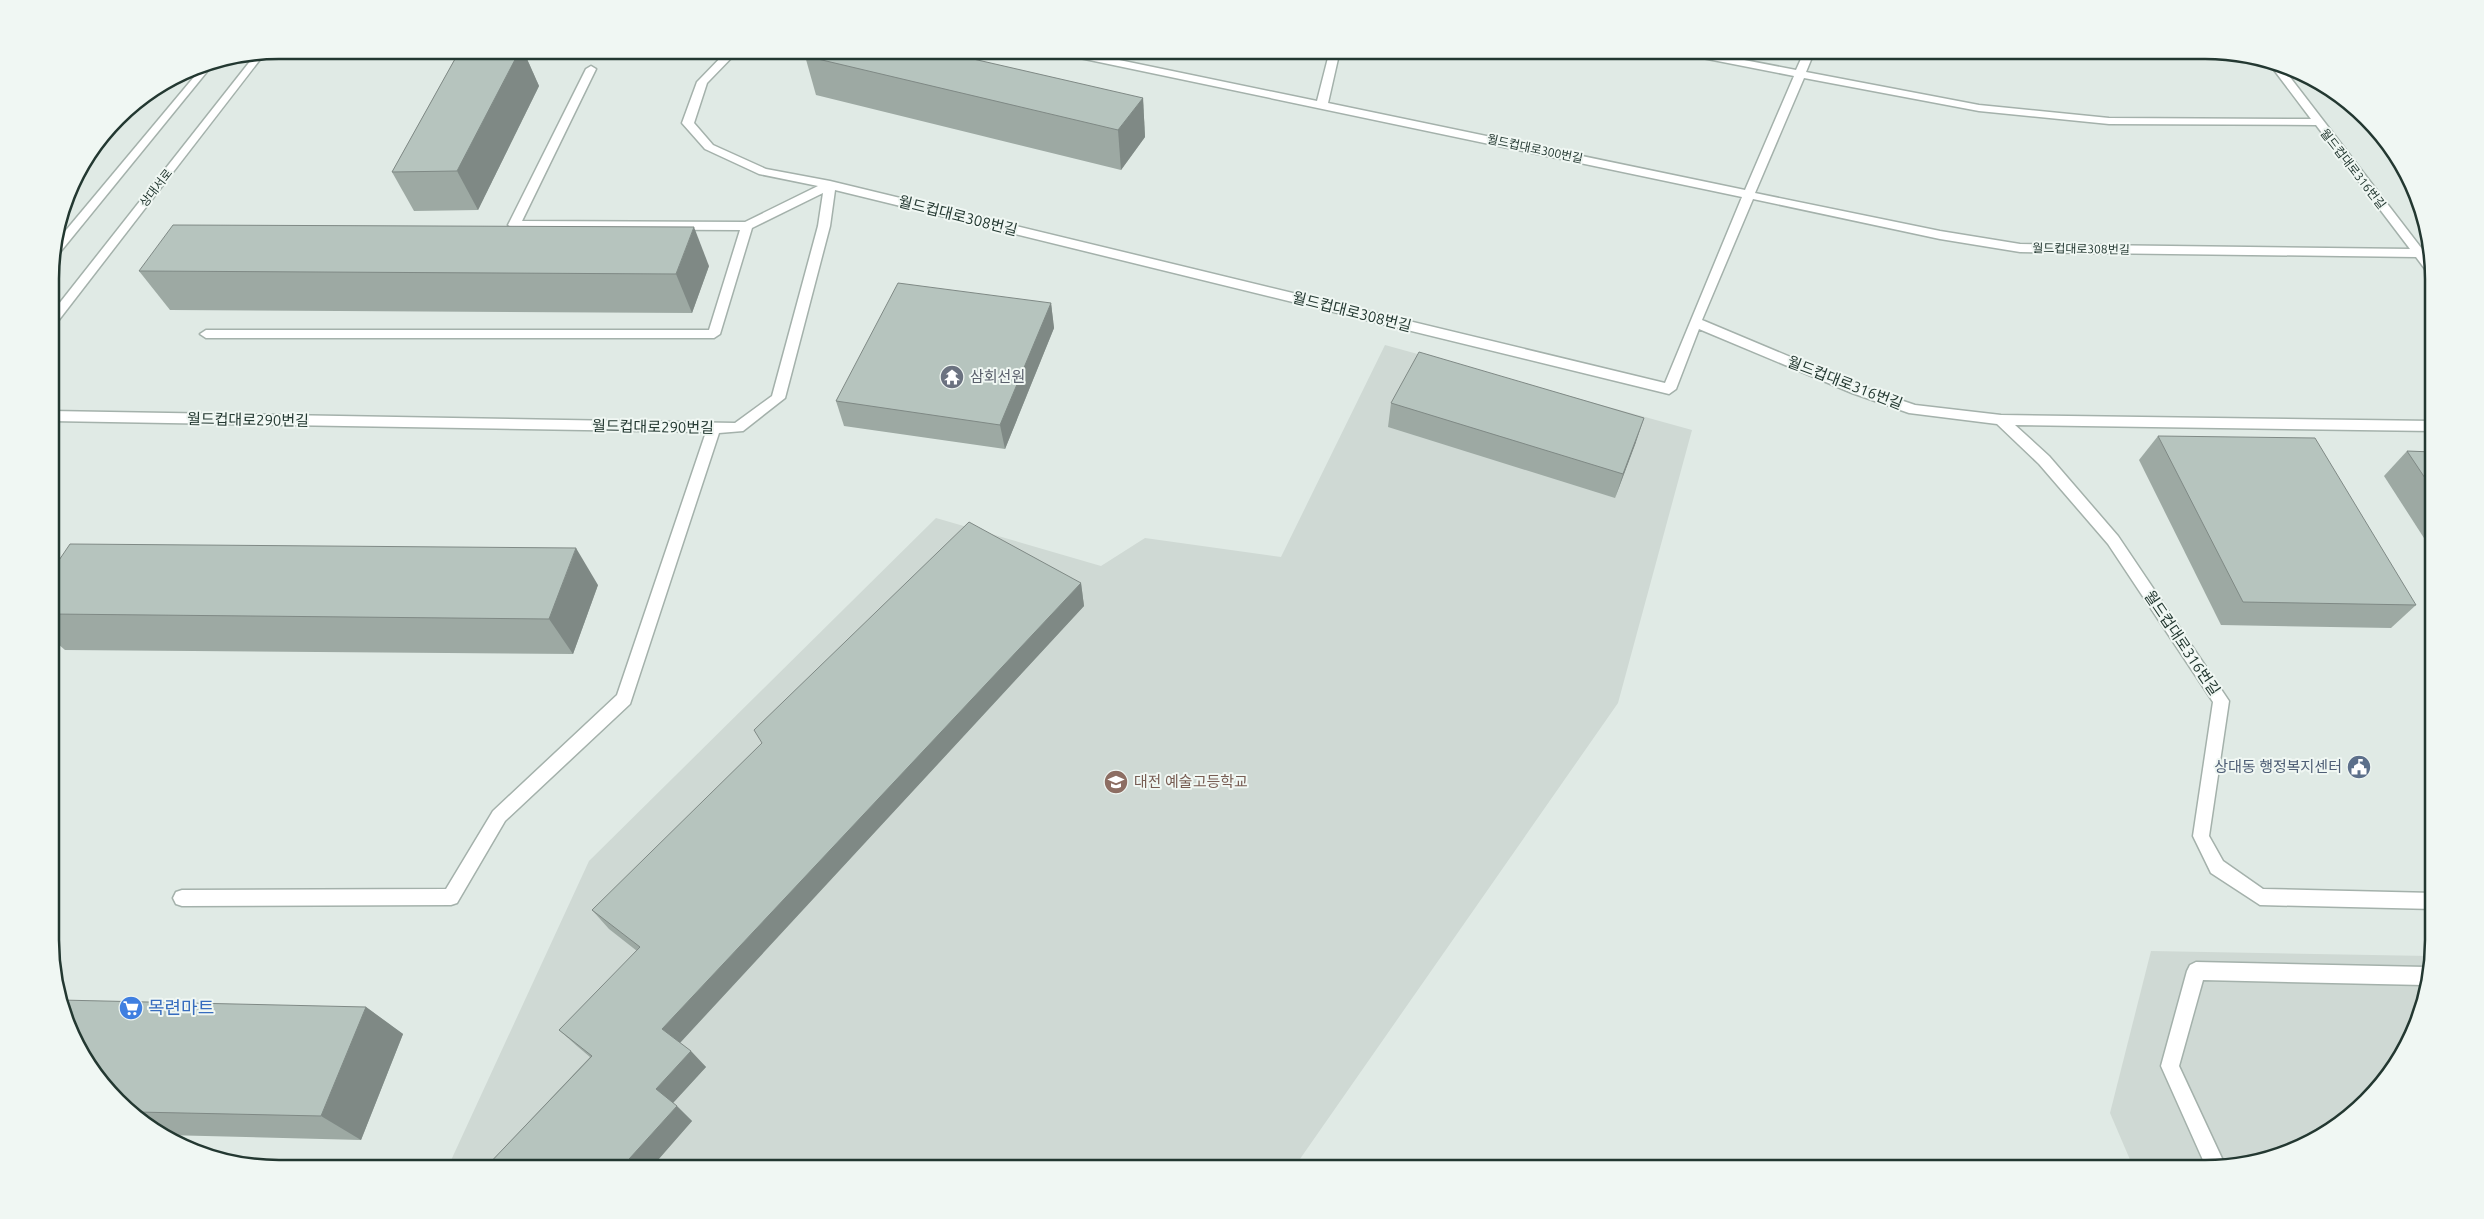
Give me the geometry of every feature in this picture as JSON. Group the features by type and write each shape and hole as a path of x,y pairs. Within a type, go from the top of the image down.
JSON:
{"street":[{"path":"725,59 702,82 688,123 709,148 763,172 830,185"},
{"name":"월드컵대로300번길","path":"1100,59 1749,194"},
{"path":"1322,104 1333,59"},
{"path":"1725,59 1980,108 2108,121 2316,122"},
{"name":"월드컵대로308번길","path":"830,185 1669,389 1695,322 1806,59"},
{"name":"상대서로","path":"59,312 256,60"},
{"path":"591,69 514,225 747,226 830,185"},
{"path":"62,242 203,72"},
{"name":"월드컵대로316번길","path":"2280,72 2316,122 2424,260"},
{"name":"월드컵대로290번길","path":"59,416 738,428 778,398 824,226 830,185"},
{"name":"월드컵대로308번길","path":"1749,194 1940,235 2020,248 2419,253"},
{"path":"206,334 714,334 747,226"},
{"name":"월드컵대로316번길","path":"1695,322 1857,390 1914,410 2001,420 2425,426"},
{"name":"월드컵대로316번길","path":"2001,420 2044,460 2113,540 2221,701 2201,836 2217,867 2260,897 2425,901"},
{"path":"182,898 451,897 499,816 624,699 714,428"},
{"path":"2213,1160 2170,1066 2196,971 2422,976"}],"shaded area":[{"name":"대전 예술고등학교","path":"1385,345 1692,430 1618,703 1299,1160 451,1160 589,861 936,518 1101,566 1145,538 1281,557"},
{"path":"2151,951 2425,956 2421,983 2414,1011 2396,1050 2380,1074 2350,1106 2302,1138 2262,1153 2219,1160 2130,1160 2110,1113"}],"building":[{"path":"455,59 515,59 457,171 392,172"},
{"path":"818,59 973,59 1143,98 1118,130"},
{"path":"173,225 694,227 676,274 139,271"},
{"name":"삼회선원","path":"898,283 1051,303 1000,425 836,401"},
{"path":"1419,352 1644,418 1623,474 1391,403"},
{"path":"2158,436 2315,438 2416,605 2243,602"},
{"path":"2407,451 2425,452 2425,478"},
{"path":"969,522 1081,583 662,1029 691,1051 656,1089 677,1106 628,1160 493,1160 592,1056 559,1030 640,947 592,910 762,743 754,730"},
{"path":"70,544 576,548 549,619 59,614 59,560"},
{"path":"67,1000 366,1007 321,1116 141,1112 113,1085 88,1050"}],"place":[{"name":"삼회선원","path":"952,377"},
{"name":"상대동 행정복지센터","path":"2359,767"},
{"name":"대전 예술고등학교","path":"1116,782"},
{"name":"목련마트","path":"131,1008"}]}
